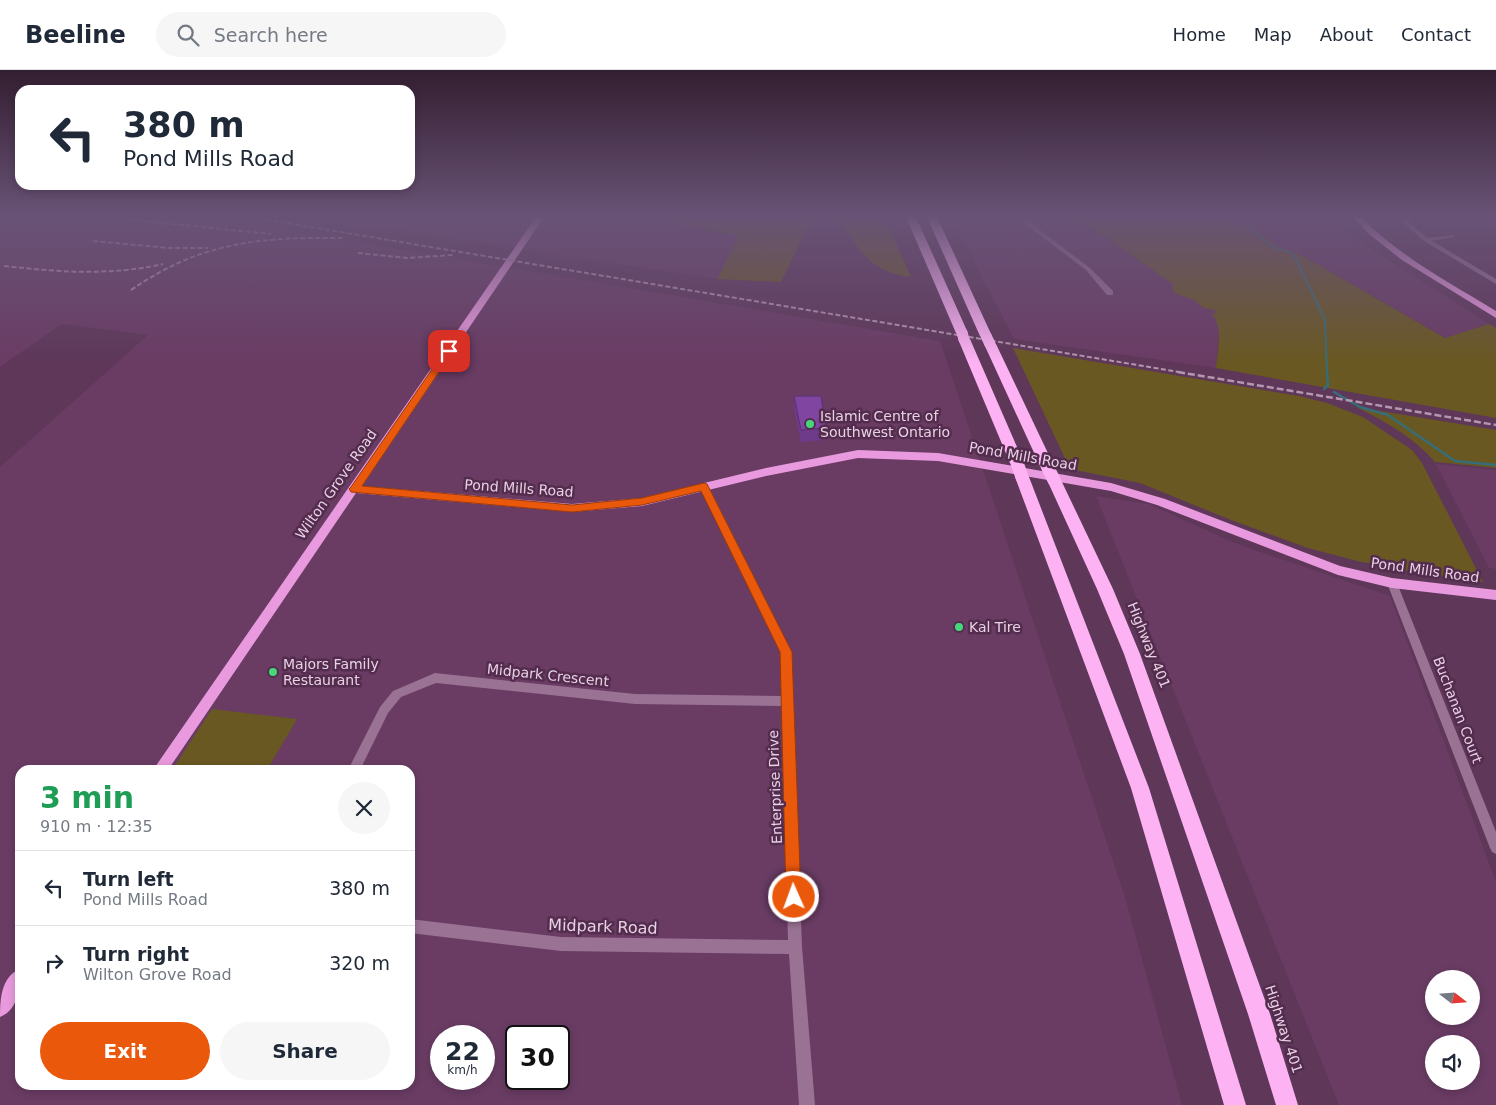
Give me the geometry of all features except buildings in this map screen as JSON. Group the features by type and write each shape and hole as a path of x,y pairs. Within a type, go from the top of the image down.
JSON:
{"highway":[{"path":"932,265 1019,470 1140,788 1236,1105"},
{"name":"Highway 401","path":"954,265 1105,589 1132,654 1162,733 1259,1014 1287,1105"},
{"path":"1259,1014 1296,1105"}],"main road":[{"name":"Wilton Grove Road","path":"163,765 507,265"},
{"path":"1417,265 1496,315"},
{"name":"Pond Mills Road","path":"354,489 572,508 642,502 858,454 938,457 1111,487 1161,502 1338,570 1392,583 1496,595"},
{"path":"0,1008 15,986"}],"street":[{"path":"1083,265 1110,293"},
{"path":"1468,265 1496,282"},
{"name":"Enterprise Drive","path":"704,487 786,652 796,947 807,1105"},
{"name":"Buchanan Court","path":"1392,583 1496,848"},
{"name":"Midpark Crescent","path":"356,765 384,710 397,694 435,678 635,699 787,701"},
{"name":"Midpark Road","path":"415,927 561,944 796,947"}],"shaded area":[{"path":"0,265 494,265 940,341 1125,897 1182,1105 0,1105 0,467 148,335 62,324 0,367"},
{"path":"627,265 724,265 717,279"},
{"path":"724,265 789,265 781,282 717,279"},
{"path":"877,265 906,265 911,277 898,275"},
{"path":"976,265 1146,265 1204,308 1215,310 1217,313 1212,314 1217,320 1219,328 1216,368 1014,339"},
{"path":"1146,265 1319,265 1445,338 1489,324 1496,328 1496,418 1216,368 1219,333 1216,320 1212,314 1216,313 1215,310 1204,308 1194,300 1174,293 1172,289 1173,284"},
{"path":"1319,265 1397,265 1489,324 1446,338"},
{"path":"1013,348 1299,396 1327,403 1363,417 1412,450 1422,463 1483,582 1357,561 1308,548 1231,520 1140,483 1070,469"},
{"path":"1356,407 1496,430 1496,468 1435,462 1398,430"},
{"path":"1436,464 1496,470 1496,569 1489,568"},
{"path":"1096,496 1149,504 1237,544 1390,596 1496,882 1496,1105 1339,1105"},
{"path":"212,709 297,719 270,765 175,765"}],"waterway":[{"path":"1299,265 1325,320 1327,373"},
{"path":"1324,389 1328,385 1327,372"},
{"path":"1334,392 1360,407 1388,415 1455,461 1496,465"}],"railway":[{"path":"4,266 84,272 123,270 156,265"},
{"path":"131,290 174,265"},
{"path":"540,265 1185,373"},
{"path":"1178,372 1496,425"}],"place":[{"name":"Islamic Centre of Southwest Ontario","path":"810,424"},
{"name":"Kal Tire","path":"959,627"},
{"name":"Majors Family Restaurant","path":"273,672"}],"route":[{"path":"449,351 354,489 572,508 642,502 704,487 786,652 794,897"}]}
